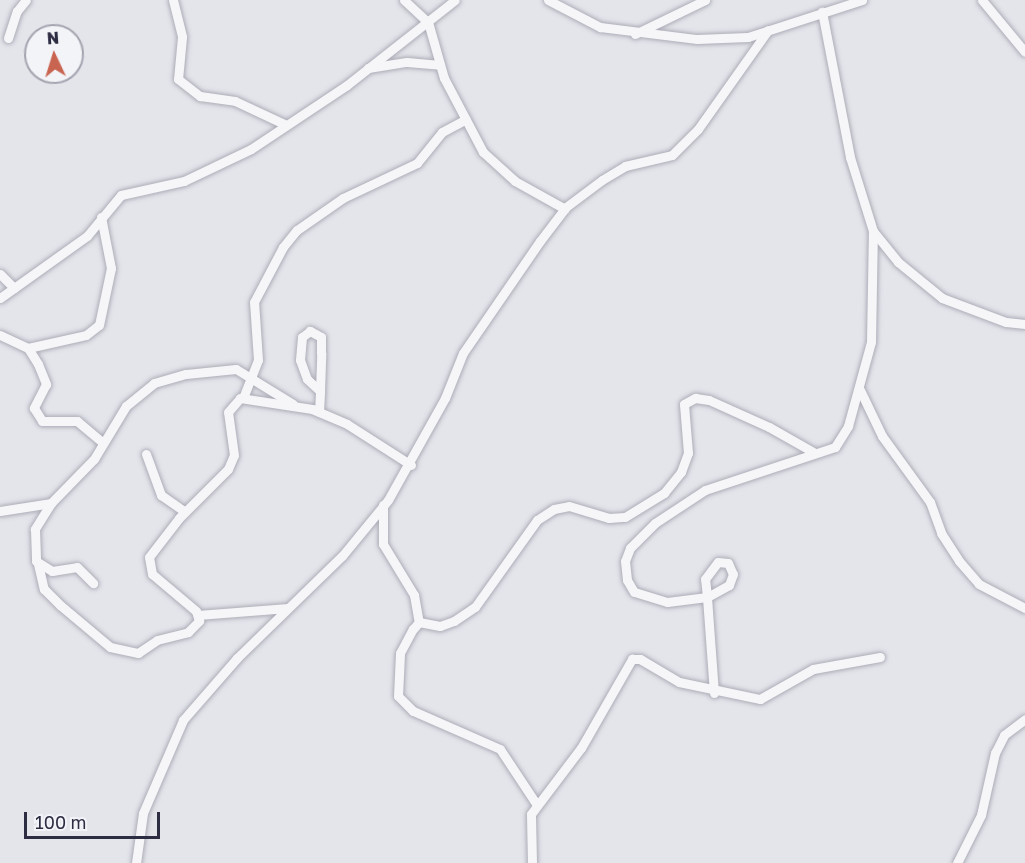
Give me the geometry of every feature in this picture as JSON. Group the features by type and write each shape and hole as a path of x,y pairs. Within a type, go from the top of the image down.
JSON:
{"street":[{"path":"8,38 17,11 26,0"},
{"path":"173,0 182,37 178,79 200,96 235,101 284,124"},
{"path":"404,0 428,22 440,64 466,119 495,164 565,209"},
{"path":"0,298 87,236 122,195 184,181 251,149 284,124 369,68 455,0"},
{"path":"548,0 600,27 634,34 697,39 748,37 862,0"},
{"path":"634,34 705,0"},
{"path":"982,0 1025,52"},
{"path":"714,693 707,597 667,602 634,592 626,571 630,548 656,523 705,490 835,447 860,390 871,342 873,231 850,157 822,12"},
{"path":"136,863 143,813 183,720 286,608 342,556 383,505 411,465 463,353 565,209 625,166 672,155 698,129 768,30"},
{"path":"369,68 407,62 440,64"},
{"path":"286,608 199,615 172,594 150,567 149,557 185,512 228,469 234,454 228,412 243,398 258,360 254,302 297,230 342,198 417,163 442,132 466,119"},
{"path":"0,335 28,348 86,335 99,325 111,268 101,217"},
{"path":"873,231 898,262 942,298 1006,322 1025,324"},
{"path":"0,274 14,288"},
{"path":"319,412 320,391 321,337 310,331 302,337 300,360 307,379 320,391"},
{"path":"28,348 46,384 34,403 42,422 77,421 103,443"},
{"path":"199,615 196,626 188,632 157,640 138,653 118,651 44,589 38,564 35,529 51,504 103,443 126,406 154,383 186,374 236,369 251,376 298,408"},
{"path":"860,390 882,436 930,502 941,533 959,561 979,584 1025,608"},
{"path":"243,398 319,412 347,424 411,465"},
{"path":"419,622 440,626 475,607 537,520 554,508 569,506 609,518 625,517 664,493 681,472 688,453 684,404 695,398 768,427 815,453"},
{"path":"146,454 161,495 185,512"},
{"path":"0,511 51,504"},
{"path":"383,505 383,544 414,595 419,622 400,653 398,696 413,711 500,749 537,805"},
{"path":"38,564 52,570 77,567 85,570 93,584"},
{"path":"532,863 530,828 537,805 581,748 632,659 640,658 679,682 714,693 760,699 813,669 880,657"},
{"path":"957,863 981,815 995,753 1004,735 1025,719"}]}
